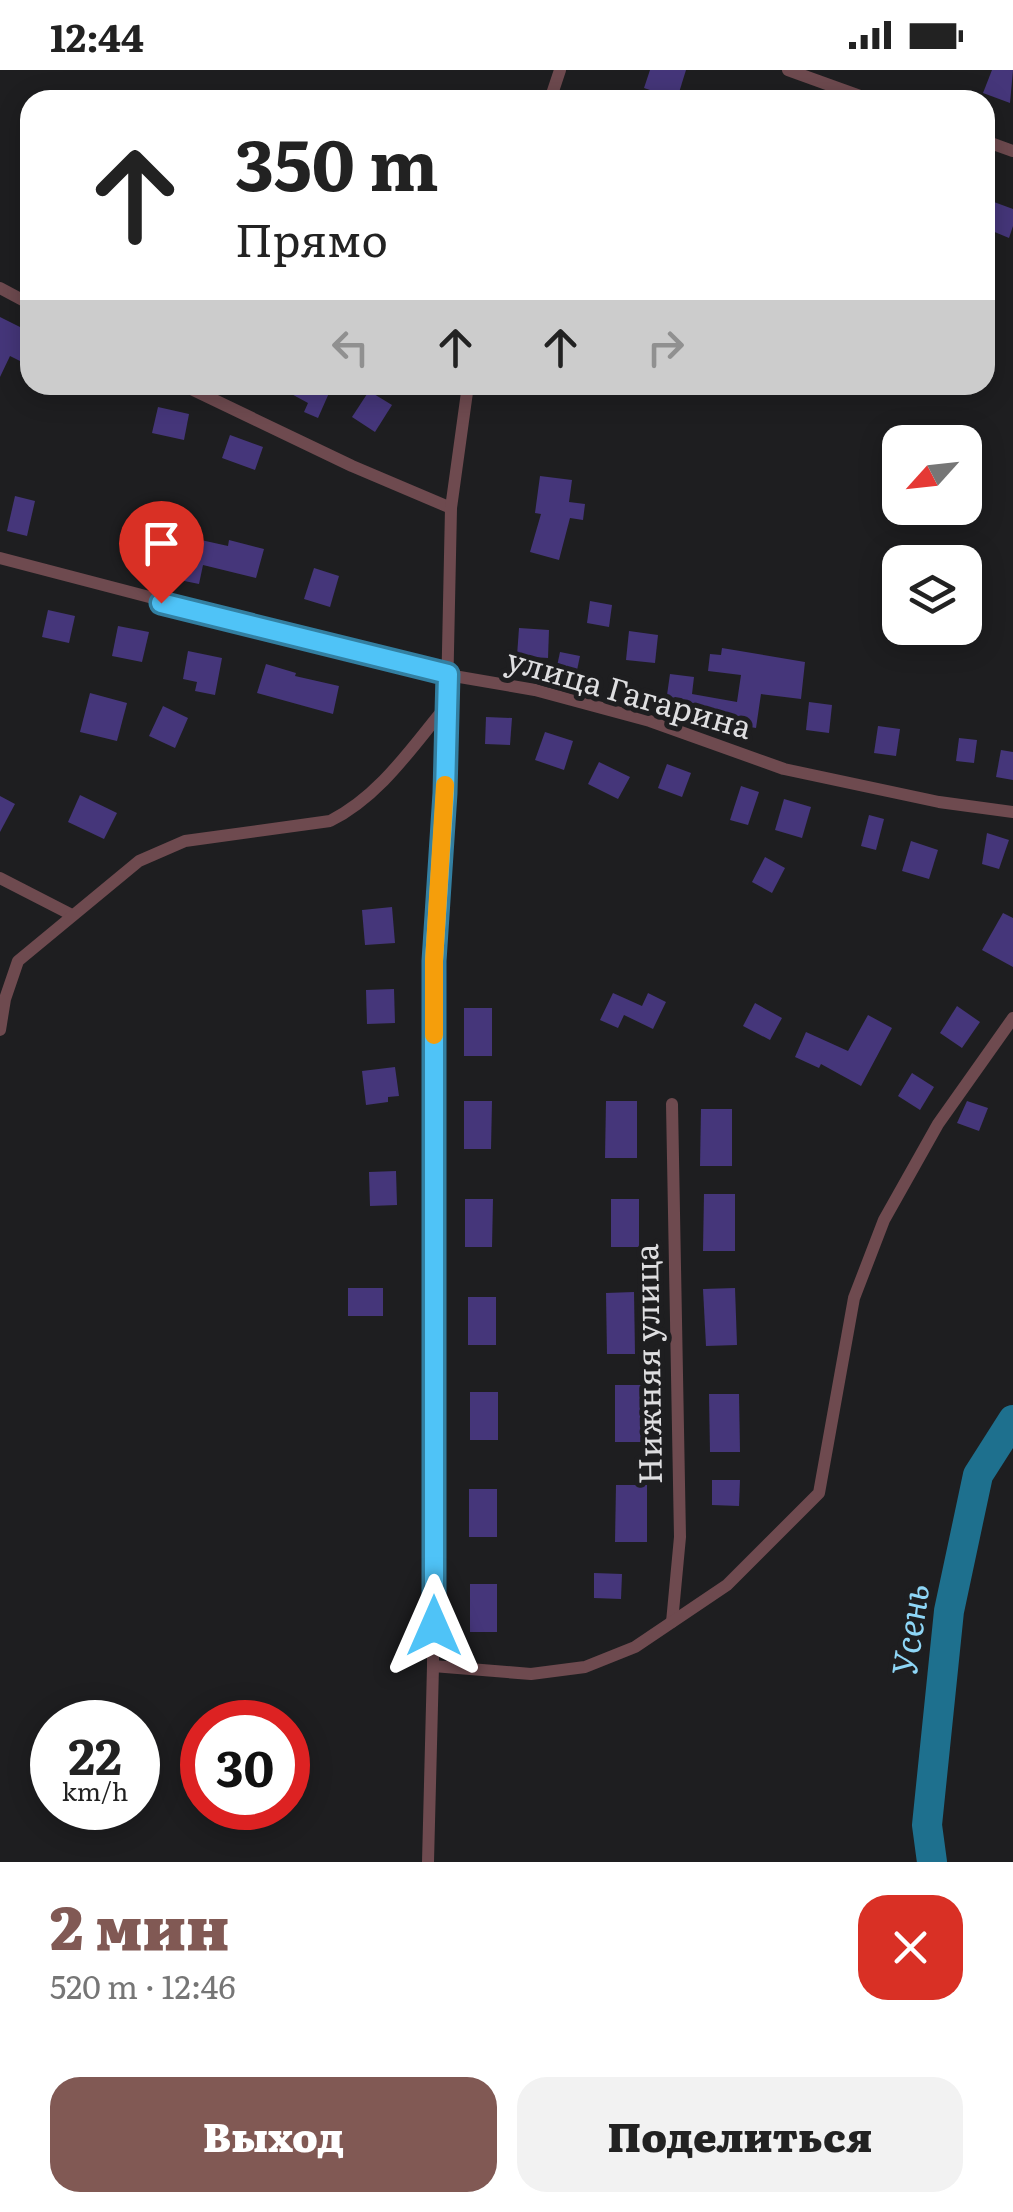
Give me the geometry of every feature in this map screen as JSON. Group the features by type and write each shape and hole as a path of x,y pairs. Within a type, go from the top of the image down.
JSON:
{"street":[{"path":"788,70 843,90"},
{"path":"204,395 451,508"},
{"path":"428,1862 434,1666 434,961 445,793 451,508 467,395"},
{"name":"улица Гагарина","path":"0,558 161,603 448,674 536,690 650,721 784,769 939,802 1013,812"},
{"path":"0,1030 18,960 138,861 185,842 330,822 380,786 447,705"},
{"path":"0,878 72,915"},
{"path":"434,1666 531,1674 585,1667 635,1646 727,1586 819,1492 854,1298 884,1220 938,1124 1013,1018"},
{"name":"Нижняя улица","path":"672,1104 680,1537 672,1622"}],"building":[{"path":"650,70 686,70 680,90 644,88"},
{"path":"992,70 1013,70 1010,103 995,97 995,90 984,90"},
{"path":"995,202 1013,209 1009,238 995,232"},
{"path":"0,317 20,327 20,361 10,356 0,377"},
{"path":"293,395 328,395 318,418 304,412 308,403"},
{"path":"366,395 376,395 392,405 375,432 352,417"},
{"path":"158,407 189,414 184,440 152,433"},
{"path":"230,435 263,447 255,470 222,458"},
{"path":"540,476 572,480 569,502 585,504 583,520 570,518 559,560 530,552 541,514 535,513"},
{"path":"15,496 35,501 27,536 7,531"},
{"path":"174,534 228,546 229,540 264,549 256,578 203,565 199,584 165,577"},
{"path":"314,568 339,576 330,607 304,599"},
{"path":"590,601 612,605 609,627 587,623"},
{"path":"48,610 75,616 69,643 42,637"},
{"path":"118,626 149,632 142,662 112,656"},
{"path":"519,628 549,630 548,658 517,656"},
{"path":"629,631 658,635 655,663 626,660"},
{"path":"722,648 805,662 801,699 761,694 756,728 693,717 695,706 666,702 670,674 694,677 692,694 737,702 741,675 708,671 710,654 721,655"},
{"path":"188,651 222,658 215,695 195,691 197,682 183,679"},
{"path":"560,652 580,656 576,675 556,671"},
{"path":"266,664 296,673 295,676 339,686 333,714 257,693"},
{"path":"90,693 127,703 117,741 80,732"},
{"path":"809,702 832,705 829,733 806,730"},
{"path":"163,706 188,718 175,748 149,736"},
{"path":"486,717 512,718 510,745 485,744"},
{"path":"878,726 900,729 896,756 874,753"},
{"path":"545,732 573,741 564,770 535,760"},
{"path":"959,738 977,740 974,763 956,761"},
{"path":"1001,750 1013,752 1013,780 996,777"},
{"path":"599,762 630,777 618,799 588,784"},
{"path":"667,764 691,773 682,797 658,788"},
{"path":"741,786 759,792 748,825 730,820"},
{"path":"80,795 117,813 104,839 68,822"},
{"path":"0,796 15,804 0,832"},
{"path":"784,799 811,807 802,838 775,830"},
{"path":"869,815 884,819 876,850 861,846"},
{"path":"987,833 1009,840 999,869 982,864"},
{"path":"911,841 938,850 929,879 902,871"},
{"path":"765,857 785,868 772,893 752,882"},
{"path":"392,907 395,943 365,945 362,910"},
{"path":"1003,913 1013,918 1013,967 982,950"},
{"path":"394,989 395,1023 367,1024 366,990"},
{"path":"613,993 642,1006 648,993 666,1002 653,1029 624,1015 618,1028 600,1020"},
{"path":"755,1003 782,1018 770,1040 743,1026"},
{"path":"957,1006 980,1022 962,1048 940,1033"},
{"path":"464,1008 492,1008 492,1056 464,1056"},
{"path":"868,1015 892,1028 861,1086 821,1064 819,1068 795,1057 806,1032 848,1051"},
{"path":"395,1067 399,1096 366,1105 362,1071"},
{"path":"912,1073 934,1087 920,1110 898,1096"},
{"path":"464,1101 492,1101 491,1149 464,1149"},
{"path":"606,1101 637,1101 637,1158 605,1158"},
{"path":"967,1101 988,1108 979,1131 957,1123"},
{"path":"701,1109 732,1109 732,1166 700,1166"},
{"path":"396,1171 397,1205 370,1206 369,1172"},
{"path":"704,1194 735,1194 735,1251 703,1251"},
{"path":"465,1199 493,1199 492,1247 465,1247"},
{"path":"611,1199 639,1199 639,1247 611,1247"},
{"path":"348,1288 383,1288 383,1316 348,1316"},
{"path":"735,1288 737,1345 706,1346 703,1289"},
{"path":"634,1292 635,1354 607,1354 606,1293"},
{"path":"468,1297 496,1297 496,1345 468,1345"},
{"path":"615,1385 647,1385 646,1442 615,1442"},
{"path":"470,1392 498,1392 498,1440 470,1440"},
{"path":"709,1394 739,1394 740,1452 710,1452"},
{"path":"712,1480 740,1480 739,1506 712,1505"},
{"path":"616,1485 647,1485 647,1542 615,1542"},
{"path":"469,1489 497,1489 497,1537 469,1537"},
{"path":"594,1573 622,1574 621,1599 594,1598"},
{"path":"470,1584 497,1584 497,1632 470,1632"}],"waterway":[{"name":"Усень","path":"932,1862 927,1825 949,1611 978,1475 1013,1420"}],"slow traffic":[{"path":"434,1035 434,961 445,785"}],"route":[{"path":"161,603 448,674 434,961 434,1626"}]}
